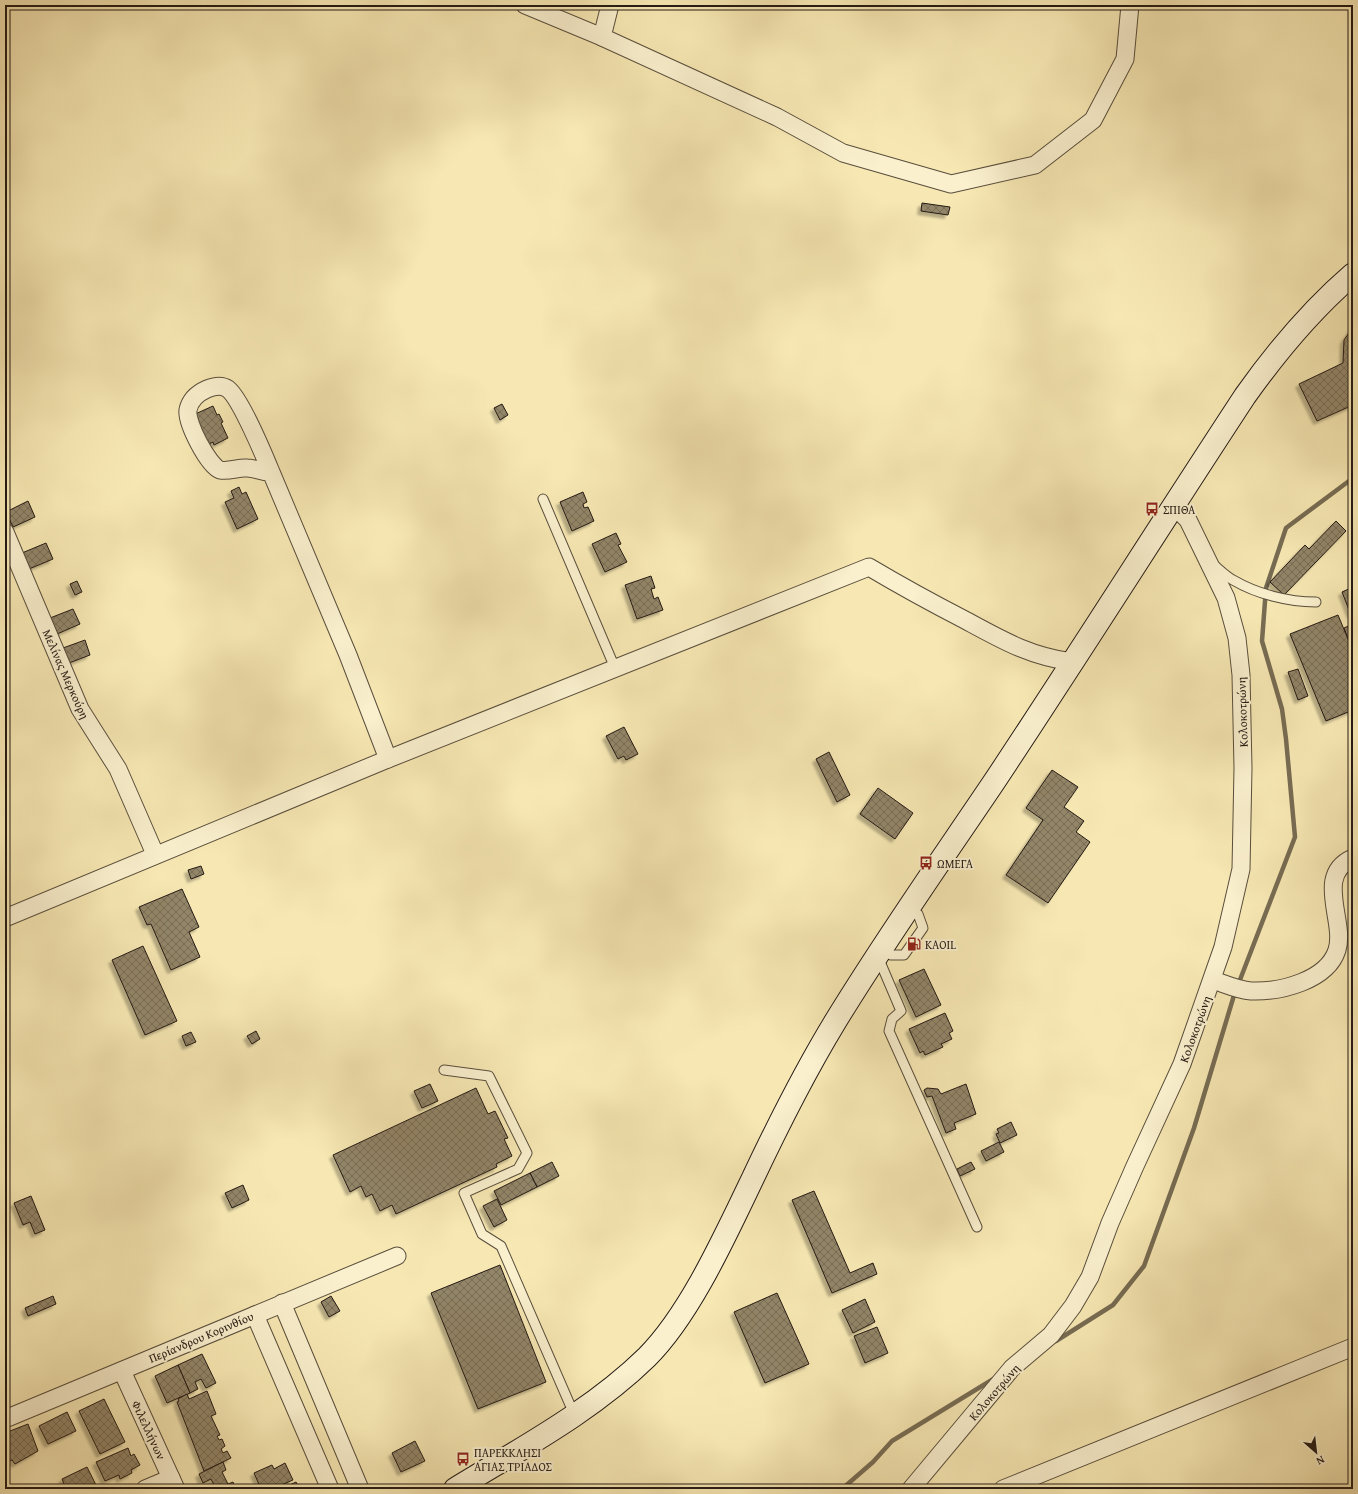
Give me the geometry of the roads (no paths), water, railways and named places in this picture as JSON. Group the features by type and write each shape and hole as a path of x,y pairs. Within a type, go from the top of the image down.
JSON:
{"street":[{"path":"525,5 602,37 777,117 843,153 951,184 1035,165 1092,120 1125,59 1130,5"},
{"path":"602,37 610,5"},
{"path":"455,1489 552,1429 618,1382 647,1356 666,1334 684,1307 717,1251 796,1092 834,1024 884,955 1173,505 1245,396 1283,344 1318,305 1353,274"},
{"path":"271,472 245,468 222,470 212,464 206,456 188,417 189,407 195,397 214,386 222,386 229,390 237,402 271,472 345,648 388,759"},
{"name":"Κολοκοτρώνη","path":"910,1489 1012,1368 1051,1335 1080,1295 1090,1277 1132,1173 1182,1064 1224,948 1241,869 1244,768 1242,675 1238,638 1226,598 1188,520 1173,505"},
{"name":"Μελίνας Μερκούρη","path":"5,532 80,710 118,769 155,854"},
{"path":"5,918 155,854 388,759 869,567 910,592 1019,648 1043,657 1072,662"},
{"path":"1212,980 1250,991 1276,989 1312,979 1333,959 1337,949 1338,936 1332,896 1334,876 1345,861 1353,858"},
{"name":"Περίανδρου Κορινθίου","path":"5,1419 397,1256"},
{"path":"282,1303 360,1489"},
{"path":"255,1315 330,1489"},
{"path":"1002,1489 1353,1347"},
{"name":"Φιλελλήνων","path":"122,1371 174,1484"},
{"path":"145,1489 174,1484"}],"lane":[{"path":"543,499 615,668"},
{"path":"1207,559 1233,580 1256,590 1297,602 1316,602"},
{"path":"918,914 923,928 904,955 884,955 901,1011 892,1019 890,1031 977,1227"},
{"path":"444,1070 489,1076 526,1153 518,1169 464,1193 482,1234 501,1246 574,1414"}],"waterway":[{"path":"1238,985 1295,837 1282,709 1262,641 1266,588 1286,528 1353,478"},
{"path":"1056,1341 1113,1305 1144,1266 1194,1128 1235,992"},
{"path":"842,1489 873,1462 892,1441 995,1378"}],"place":[{"name":"ΣΠΙΘΑ","path":"1152,509"},
{"name":"ΩΜΕΓΑ","path":"926,863"},
{"name":"KAOIL","path":"914,944"},
{"name":"ΠΑΡΕΚΚΛΗΣΙ ΑΓΙΑΣ ΤΡΙΑΔΟΣ","path":"463,1459"}]}
